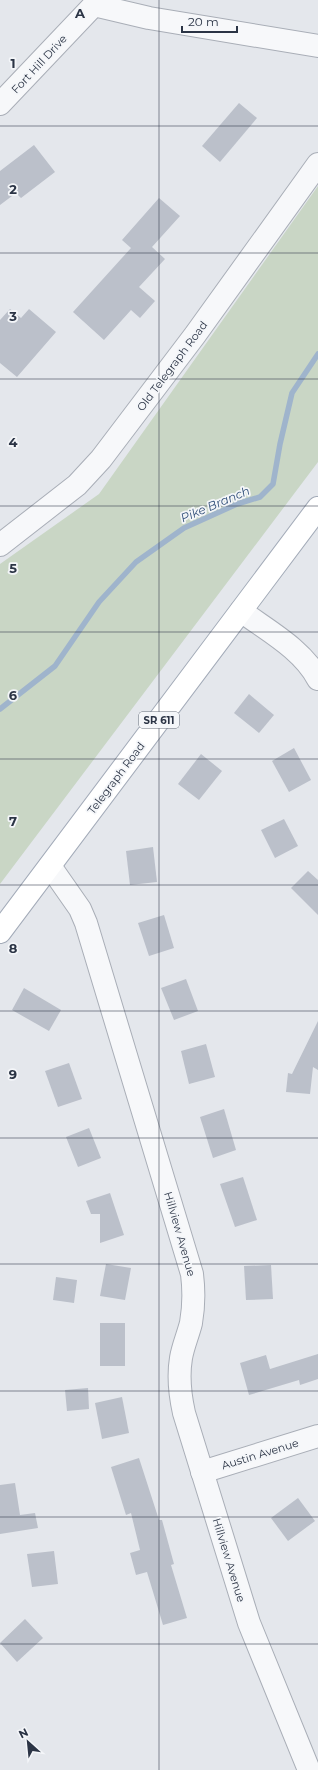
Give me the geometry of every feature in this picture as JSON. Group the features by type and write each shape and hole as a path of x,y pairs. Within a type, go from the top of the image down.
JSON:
{"main road":[{"name":"Telegraph Road","path":"0,932 318,508"}],"street":[{"path":"92,3 149,18 318,46"},
{"name":"Fort Hill Drive","path":"0,104 92,3"},
{"name":"Old Telegraph Road","path":"0,545 77,484 101,459 190,342 318,164"},
{"path":"241,611 293,648 314,671 318,679"},
{"name":"Hillview Avenue","path":"50,866 80,909 86,923 192,1274 194,1305 191,1324 184,1346 180,1375 184,1413 249,1624 309,1770"},
{"name":"Austin Avenue","path":"202,1472 318,1436"}],"green space":[{"path":"318,186 318,462 0,884 0,564 99,494"}],"building":[{"path":"239,103 257,118 220,162 202,146"},
{"path":"34,145 55,172 21,198 16,193 0,205 0,171"},
{"path":"159,198 180,216 152,247 165,259 139,287 155,301 140,318 131,310 104,340 73,312 131,248 122,240"},
{"path":"10,309 21,318 29,309 56,332 17,377 0,363 0,320"},
{"path":"249,694 274,715 259,733 234,713"},
{"path":"294,748 311,780 289,792 272,761"},
{"path":"201,754 222,771 199,800 178,784"},
{"path":"284,819 298,846 275,858 261,830"},
{"path":"153,847 157,882 130,885 126,851"},
{"path":"308,871 318,880 318,915 291,888"},
{"path":"164,915 174,948 149,956 138,923"},
{"path":"186,979 198,1011 174,1020 161,988"},
{"path":"24,988 61,1010 49,1031 12,1010"},
{"path":"318,1021 318,1070 313,1067 310,1094 286,1092 288,1073 292,1074"},
{"path":"206,1044 215,1077 189,1084 181,1051"},
{"path":"69,1063 82,1099 58,1107 45,1071"},
{"path":"224,1109 236,1150 213,1158 200,1117"},
{"path":"89,1128 101,1158 78,1167 66,1137"},
{"path":"243,1177 257,1220 235,1227 220,1184"},
{"path":"110,1193 124,1235 100,1243 100,1214 91,1214 86,1201"},
{"path":"106,1264 131,1268 125,1300 100,1296"},
{"path":"271,1265 273,1299 246,1300 244,1266"},
{"path":"56,1277 77,1280 74,1303 53,1300"},
{"path":"100,1323 125,1323 125,1366 100,1366"},
{"path":"318,1354 318,1379 300,1385 299,1380 249,1395 240,1363 266,1355 270,1369"},
{"path":"88,1388 89,1409 67,1411 65,1390"},
{"path":"122,1397 129,1433 102,1439 95,1403"},
{"path":"139,1458 159,1520 162,1520 174,1564 171,1565 187,1618 163,1625 147,1572 136,1575 130,1553 140,1550 131,1513 126,1515 111,1467"},
{"path":"15,1483 20,1515 35,1513 38,1528 0,1534 0,1485"},
{"path":"298,1498 315,1521 288,1541 271,1518"},
{"path":"54,1551 58,1584 32,1587 27,1554"},
{"path":"25,1619 43,1638 17,1662 0,1643"}],"waterway":[{"name":"Pike Branch","path":"0,709 55,666 99,602 136,562 184,528 237,504 260,497 273,484 280,444 292,393 318,354"}]}
